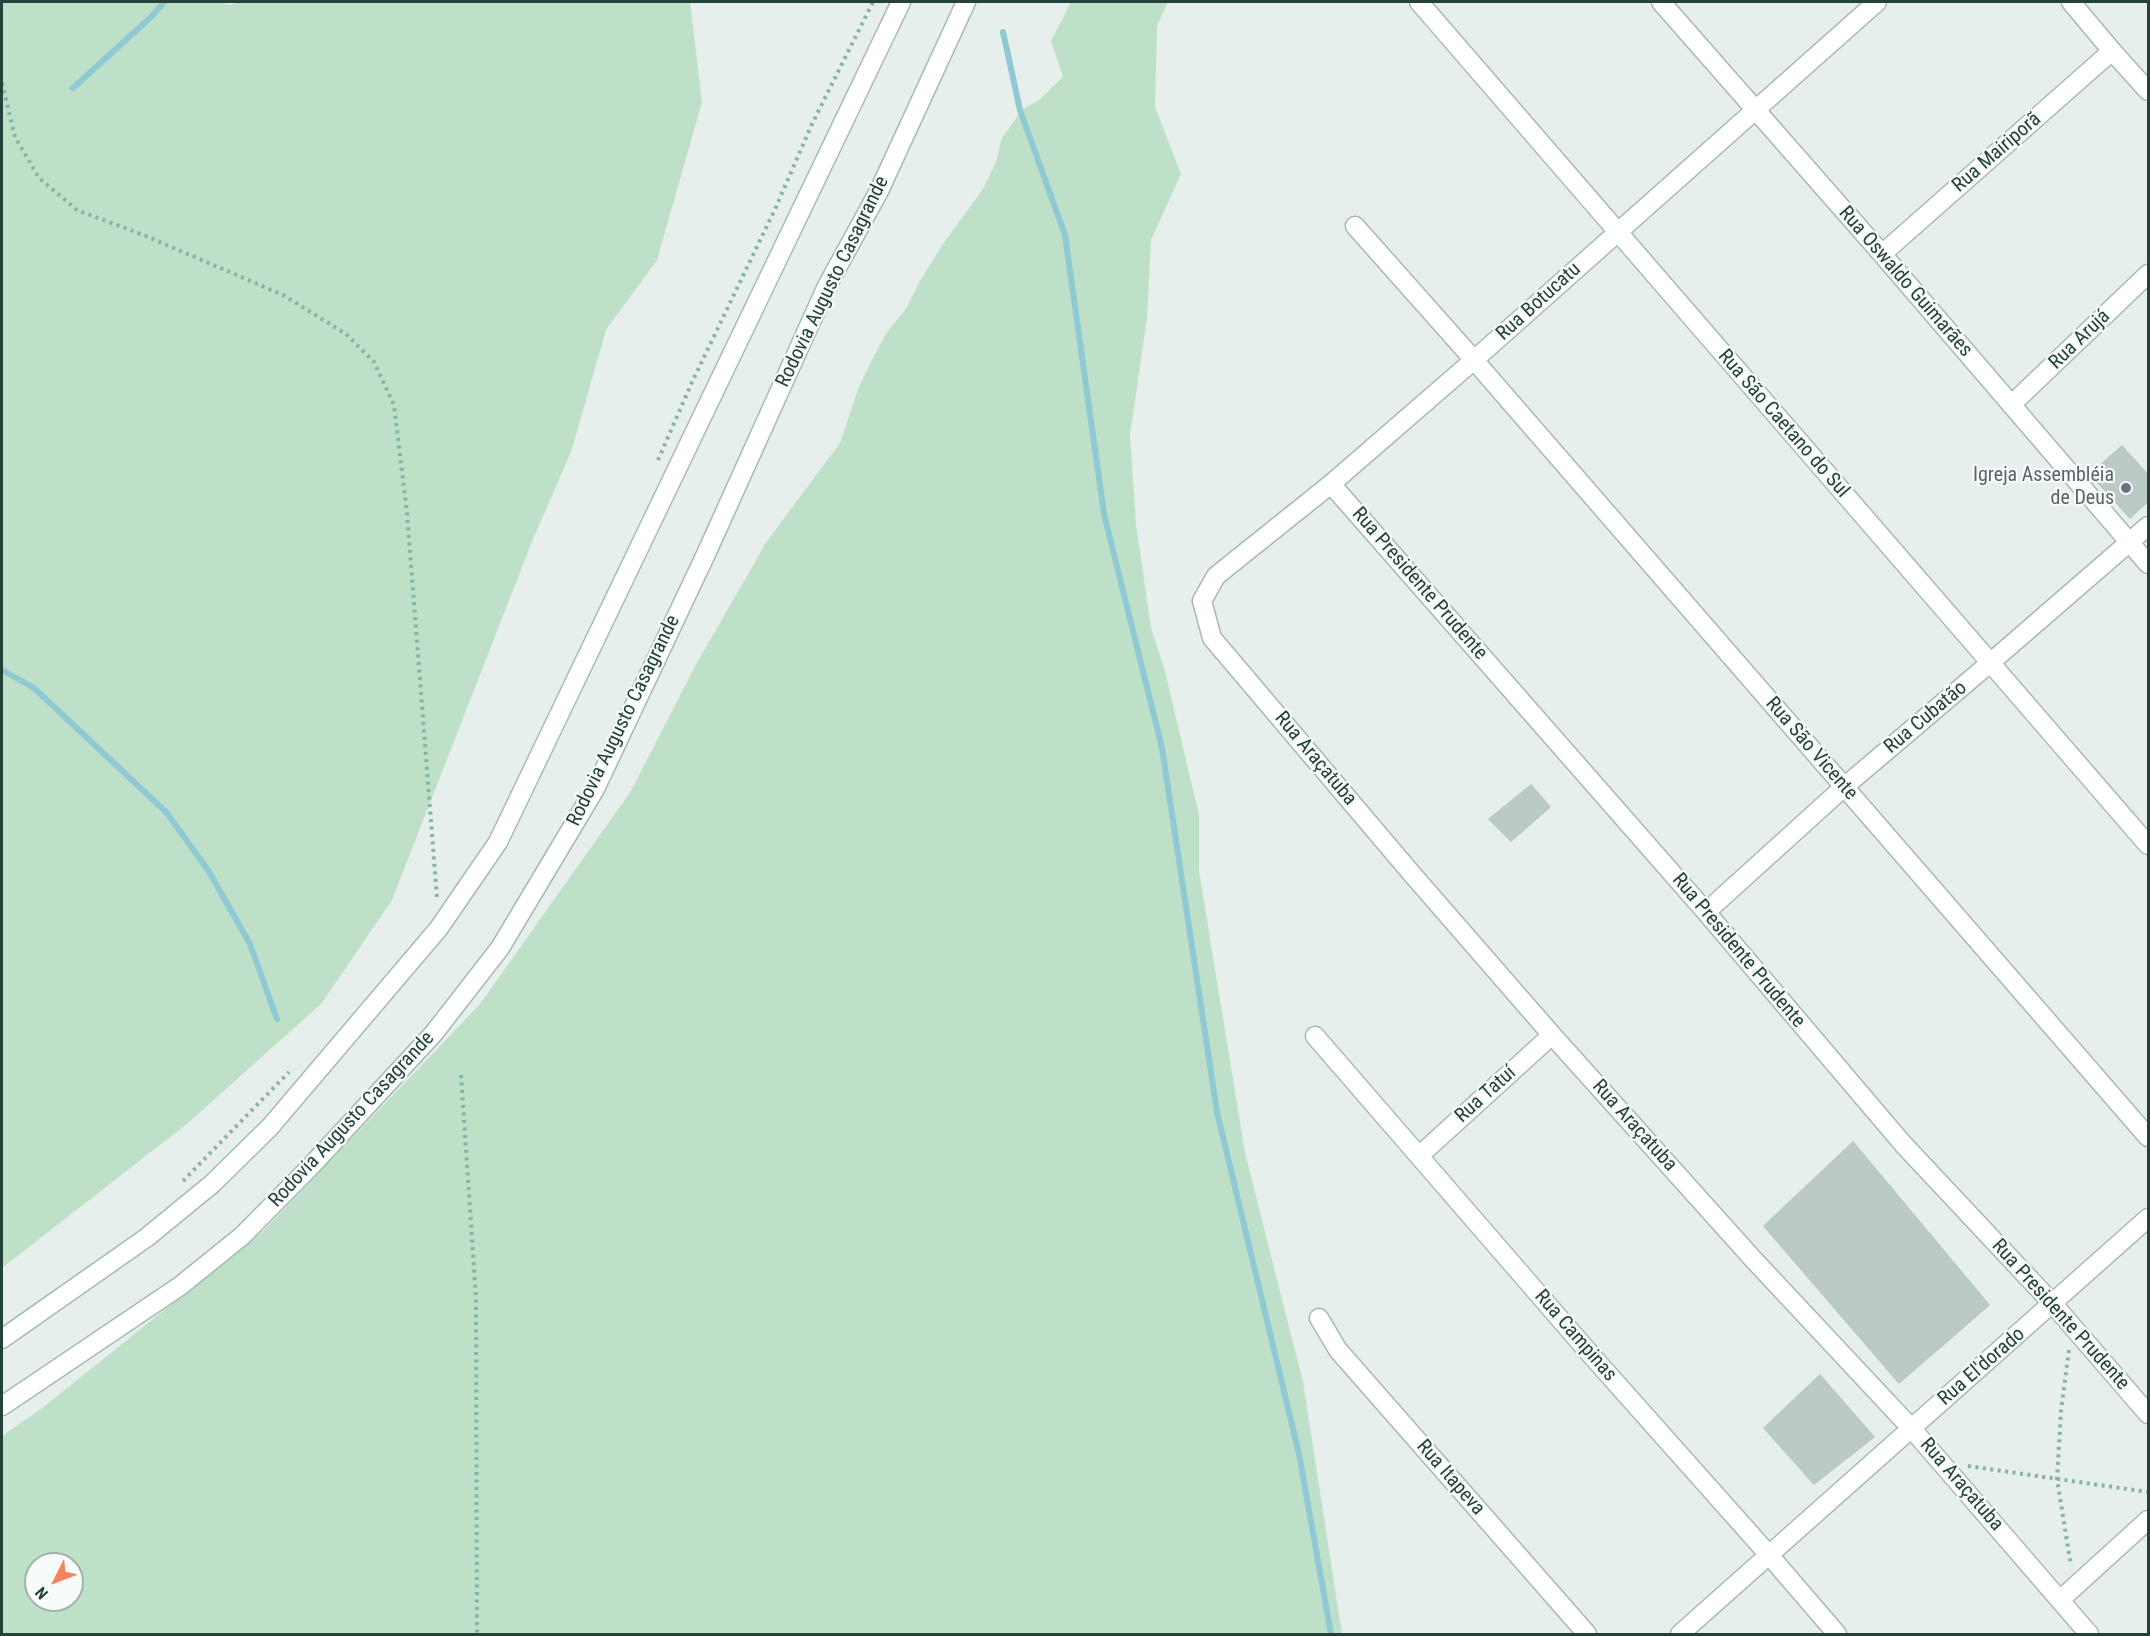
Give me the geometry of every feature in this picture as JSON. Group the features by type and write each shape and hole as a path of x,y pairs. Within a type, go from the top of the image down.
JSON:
{"street":[{"path":"2,1339 146,1238 212,1184 270,1127 439,928 498,842 901,2"},
{"name":"Rodovia Augusto Casagrande","path":"2,1406 180,1286 242,1236 312,1165 434,1033 500,948 595,789 706,554 827,286 879,191 966,2"},
{"name":"Rua São Caetano do Sul","path":"1419,2 2148,845"},
{"name":"Rua Oswaldo Guimarães","path":"1661,2 1882,254 2148,564"},
{"name":"Rua Botucatu","path":"1202,602 1216,576 1331,484 1474,360 1877,2"},
{"path":"2071,2 2148,91"},
{"name":"Rua Mairiporã","path":"1882,254 2112,51"},
{"name":"Rua São Vicente","path":"1355,226 2148,1137"},
{"name":"Rua Arujá","path":"2011,405 2148,274"},
{"name":"Rua Presidente Prudente","path":"1331,484 1706,912 1903,1144 2054,1304 2148,1414"},
{"name":"Rua Cubatão","path":"1706,912 1844,787 2148,526"},
{"name":"Rua Araçatuba","path":"1202,602 1212,638 1552,1035 1753,1259 1912,1429 2089,1635"},
{"name":"Rua Tatuí","path":"1420,1155 1552,1035"},
{"name":"Rua Campinas","path":"1315,1036 1837,1635"},
{"name":"Rua El'dorado","path":"1680,1635 2148,1218"},
{"name":"Rua Itapeva","path":"1319,1318 1338,1350 1587,1635"},
{"path":"2060,1600 2148,1520"}],"path":[{"path":"655,466 693,380 776,207 812,124 873,2"},
{"path":"2,83 15,137 39,178 76,210 146,236 283,295 346,334 374,362 394,405 407,513 439,928"},
{"path":"433,902 440,893"},
{"path":"182,1182 294,1067"},
{"path":"461,1075 476,1298 477,1635"},
{"path":"2072,1325 2061,1411 2057,1479 2075,1586"},
{"path":"1941,1462 2148,1492"}],"green space":[{"path":"2,2 220,2 230,5 240,2 690,2 702,102 657,260 606,330 571,452 533,539 392,900 322,1003 188,1123 2,1268"},
{"path":"1071,2 1168,2 1157,26 1155,107 1181,174 1151,240 1147,318 1130,435 1136,524 1151,628 1165,671 1199,815 1199,871 1245,1153 1303,1382 1342,1634 2,1634 2,1436 41,1409 264,1230 480,1004 631,791 694,668 767,541 840,443 858,389 871,362 887,332 906,309 943,244 983,189 996,162 1002,138 1023,109 1039,100 1063,77 1051,41"}],"building":[{"name":"Igreja Assembléia de Deus","path":"2122,446 2148,475 2148,501 2130,518 2090,474"},
{"path":"1531,785 1550,807 1511,841 1489,819"},
{"path":"1853,1142 1989,1305 1899,1383 1764,1226"},
{"path":"1820,1375 1874,1437 1814,1484 1764,1428"}],"waterway":[{"path":"73,88 151,17 164,2"},
{"path":"1003,32 1020,110 1065,235 1104,514 1162,748 1217,1112 1299,1454 1331,1634"},
{"path":"2,670 34,688 166,812 208,870 250,944 277,1019"}],"place":[{"name":"Igreja Assembléia de Deus","path":"2126,488"}]}
